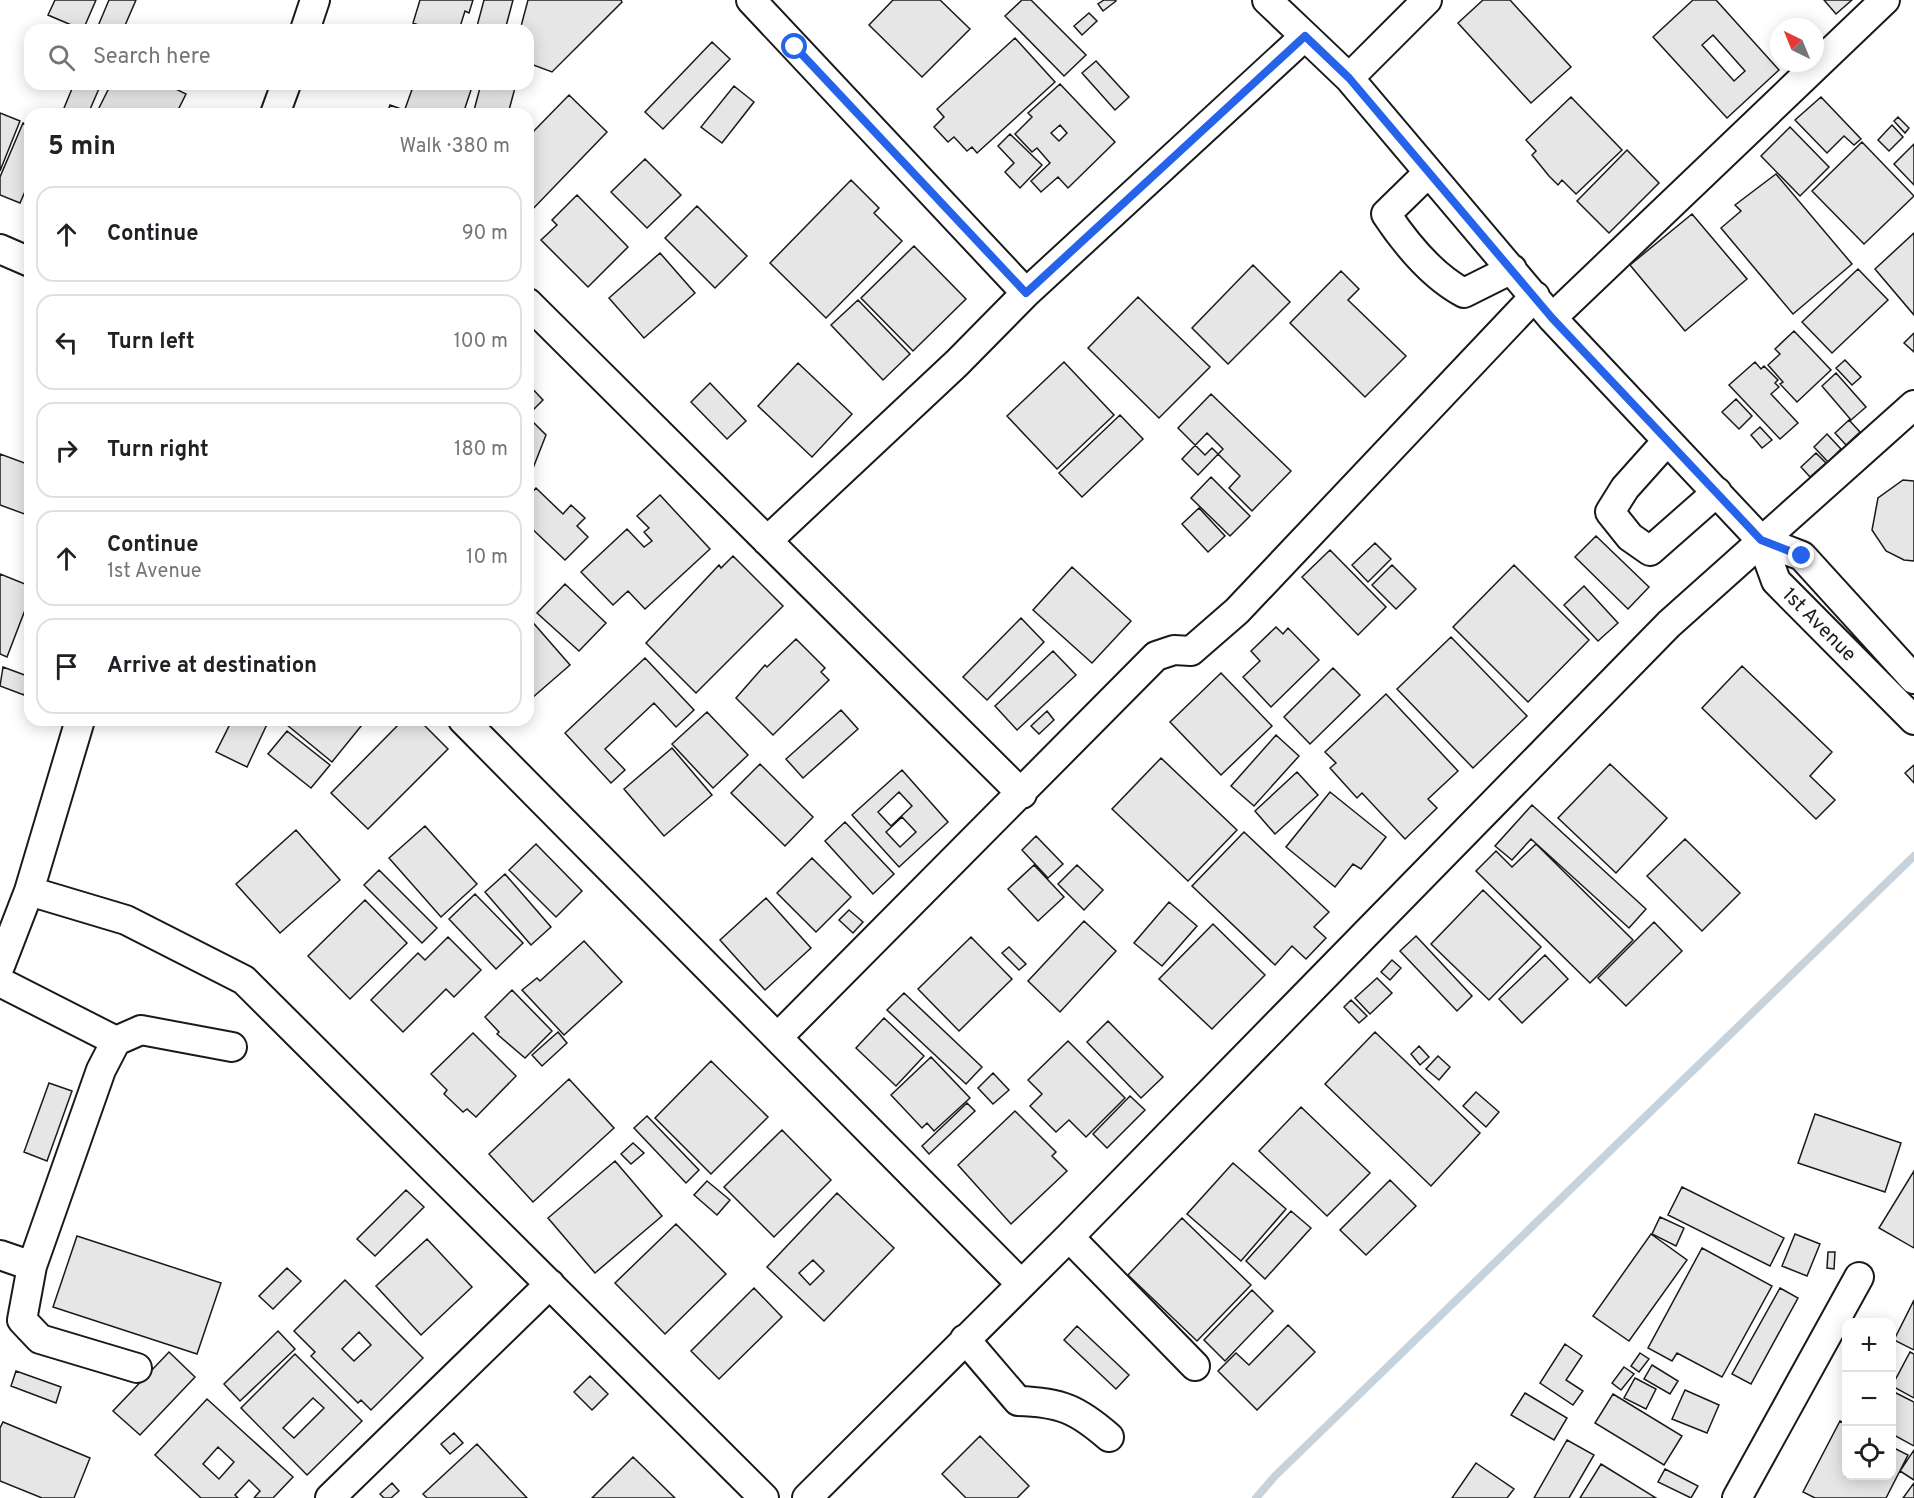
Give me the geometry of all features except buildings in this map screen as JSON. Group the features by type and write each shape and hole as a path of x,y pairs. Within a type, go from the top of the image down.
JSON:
{"street":[{"path":"307,24 315,0"},
{"path":"751,0 1026,293"},
{"path":"1267,0 1349,78 1552,318 1761,540"},
{"path":"1349,78 1427,0"},
{"path":"1552,318 1885,0"},
{"path":"767,541 957,363 1026,293 1305,36"},
{"path":"277,108 284,90"},
{"path":"1428,173 1386,214 1401,237 1445,283 1464,293 1512,269"},
{"path":"0,249 24,259"},
{"path":"778,1037 1022,794 1156,656 1173,650 1191,651 1237,610 1535,296"},
{"path":"534,309 1022,794"},
{"path":"807,1498 1020,1283 1069,1237 1661,633 1761,540 1798,512 1914,405"},
{"path":"1667,441 1625,488 1610,512 1630,537 1650,550 1717,492"},
{"name":"1st Avenue","path":"1761,540 1802,556 1911,675"},
{"name":"1st Avenue","path":"1761,540 1776,581 1914,720"},
{"path":"0,966 28,891 78,726"},
{"path":"469,726 1020,1283"},
{"path":"28,891 126,920 244,980 764,1498"},
{"path":"0,982 116,1041"},
{"path":"137,1368 40,1339 30,1331 22,1320 32,1266 101,1070 116,1041 141,1030 232,1047"},
{"path":"1069,1237 1195,1366"},
{"path":"0,1255 32,1266"},
{"path":"1737,1498 1859,1277"},
{"path":"330,1498 550,1284"},
{"path":"965,1339 1018,1401 1039,1402 1082,1413 1109,1437"}],"waterway":[{"path":"1256,1498 1275,1476 1914,856"}],"route":[{"path":"795,47 1026,293 1305,36 1349,78 1552,318 1761,540 1802,556"}]}
